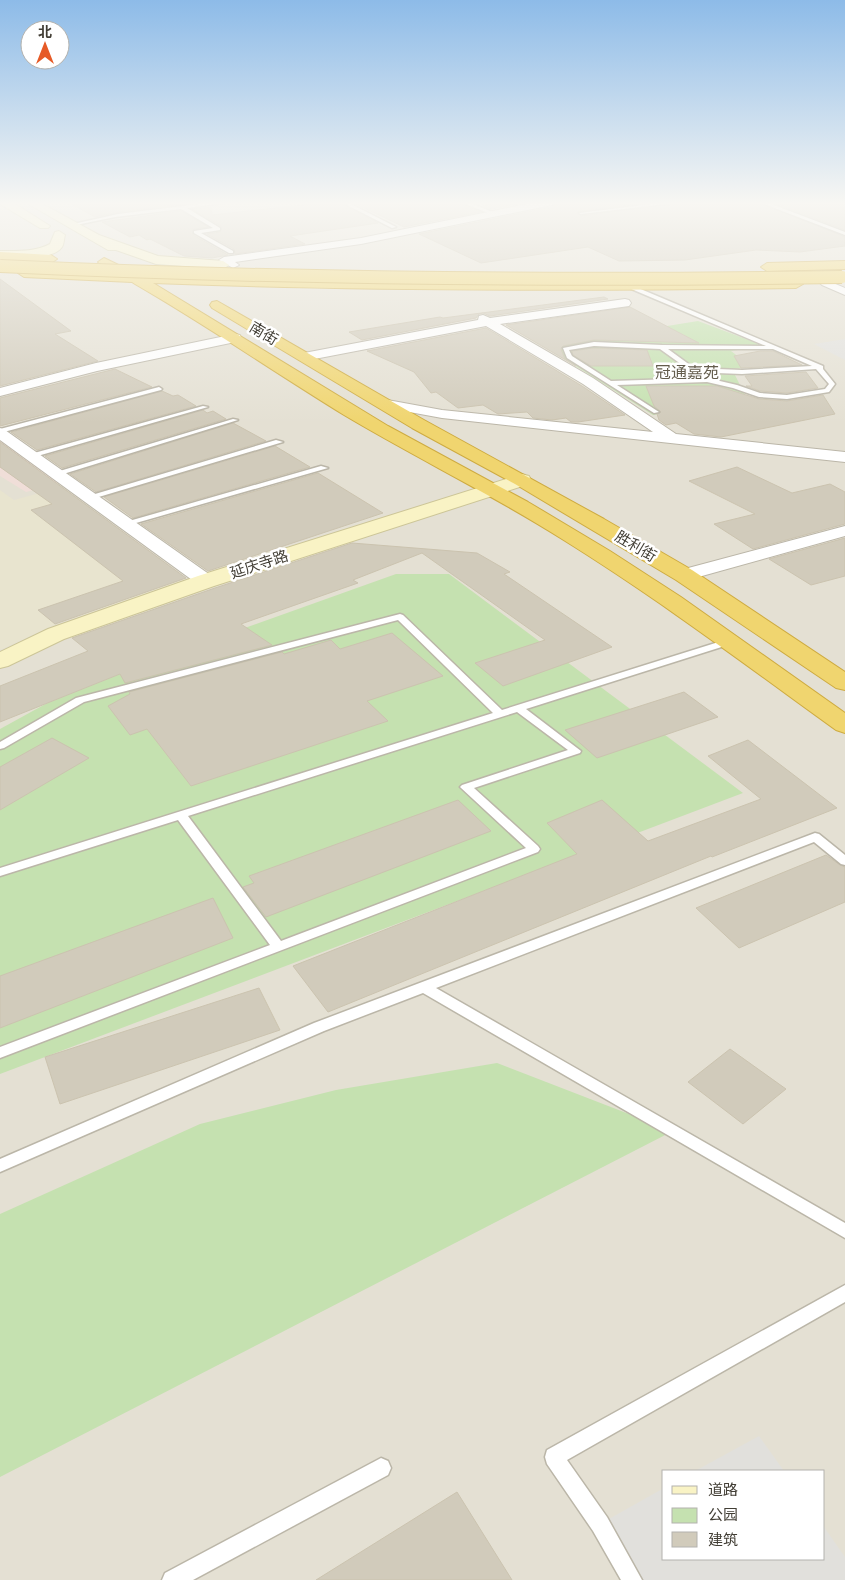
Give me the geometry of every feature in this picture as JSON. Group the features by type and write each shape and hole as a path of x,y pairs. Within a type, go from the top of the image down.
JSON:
{"highway":[{"path":"66,276 83,278 144,295 212,324"},
{"path":"100,276 137,279 320,283 630,286 826,283 840,276"},
{"name":"南街","path":"131,276 236,338 382,430 492,490 598,553 845,725"},
{"name":"南街","path":"164,276 208,299 418,424"},
{"path":"222,276 615,281 787,276"},
{"path":"208,299 232,290 257,286 320,283"},
{"name":"胜利街","path":"418,424 522,480 684,575 845,682"}],"main road":[{"name":"延庆寺路","path":"0,661 56,634 206,581 522,480"}],"street":[{"path":"826,283 845,292"},
{"path":"304,357 488,322 625,303"},
{"path":"474,313 588,381 676,442"},
{"path":"0,392 96,367 236,338"},
{"path":"382,403 442,414 676,442 845,457"},
{"path":"0,432 206,581"},
{"path":"684,575 845,531"}],"lane":[{"path":"630,286 821,367 742,372 692,370 662,347"},
{"path":"656,412 569,356 565,349 594,344 662,347 776,348"},
{"path":"610,382 708,380 735,386 759,395 786,397 827,392 832,384 826,375 816,368"},
{"path":"0,432 159,389"},
{"path":"31,455 205,407"},
{"path":"57,473 236,420"},
{"path":"89,497 279,442"},
{"path":"126,523 324,468"},
{"path":"0,746 80,700 400,617 500,714"},
{"path":"0,872 728,642"},
{"path":"0,1053 534,849 466,787 576,751 518,708"},
{"path":"181,815 279,947"},
{"path":"0,1166 319,1027 815,837 845,861"},
{"path":"424,987 845,1231"},
{"path":"632,1580 600,1524 554,1457 845,1293"},
{"path":"172,1580 381,1468"}],"shaded area":[{"path":"0,276 845,276 845,1580 0,1580"},
{"path":"845,339 845,360 814,344"},
{"path":"0,437 62,482 26,492 0,476"},
{"path":"62,487 187,581 59,623 0,650 0,490 14,500"},
{"path":"759,1436 783,1470 697,1470"},
{"path":"662,1489 662,1560 825,1560 825,1528 845,1557 845,1580 632,1580 600,1524"}],"green space":[{"path":"698,321 765,346 731,351 752,367 732,369 747,399 653,415 544,346"},
{"path":"396,574 449,574 743,793 0,1074 0,729 71,690"},
{"path":"497,1063 673,1131 0,1477 0,1214 200,1124 336,1090"}],"building":[{"path":"0,279 71,331 55,334 98,361 0,386"},
{"path":"604,297 608,299 490,316 483,313 479,314 476,318 362,340 349,332 440,317"},
{"path":"630,307 699,343 594,340 563,346 561,349 565,359 576,366 506,325"},
{"path":"486,328 582,386 625,415 571,422 566,418 552,420 533,418 527,412 498,414 483,405 458,408 436,392 431,393 414,372 367,351"},
{"path":"594,348 647,350 653,366 591,366 573,355 572,351"},
{"path":"760,351 773,351 802,365 741,368 734,356"},
{"path":"115,369 152,387 0,426 0,398"},
{"path":"806,372 818,388 787,393 760,391 746,386 752,386 745,376"},
{"path":"646,386 717,386 759,399 787,401 823,395 835,414 721,437 694,434 676,423 666,425 659,420 657,414 661,412 654,406"},
{"path":"162,391 173,396 178,395 196,406 37,450 11,432"},
{"path":"203,410 207,413 213,411 226,419 62,468 45,456"},
{"path":"233,423 266,441 96,492 70,474"},
{"path":"0,442 186,578 55,624 38,610 123,581 31,510 52,504 0,467"},
{"path":"275,446 310,467 133,518 104,497"},
{"path":"737,467 792,493 830,484 845,492 845,524 753,549 714,524 755,514 689,481"},
{"path":"318,473 383,513 208,571 141,524"},
{"path":"845,538 845,576 811,585 769,559"},
{"path":"352,543 477,553 510,572 504,574 612,647 503,686 475,663 545,640 422,553 353,580 358,583 241,624 272,645 125,683 120,674 0,722 0,686 88,651 72,638"},
{"path":"392,633 443,676 367,701 388,721 191,786 147,729 130,735 108,706 130,694 129,692 282,652 284,654 331,640 340,649"},
{"path":"684,692 718,717 597,758 565,730"},
{"path":"52,738 89,758 0,810 0,767"},
{"path":"748,740 837,808 711,856 328,1012 293,966 577,854 547,823 602,800 648,841 761,799 708,756"},
{"path":"458,800 491,831 266,917 243,887 254,883 249,876"},
{"path":"826,855 845,867 845,902 739,948 696,908"},
{"path":"213,898 233,938 0,1028 0,976"},
{"path":"259,988 280,1030 60,1104 45,1057"},
{"path":"730,1049 786,1089 743,1124 688,1082"},
{"path":"457,1492 512,1580 316,1580"}],"district":[{"name":"冠通嘉苑","path":"687,372"}]}
